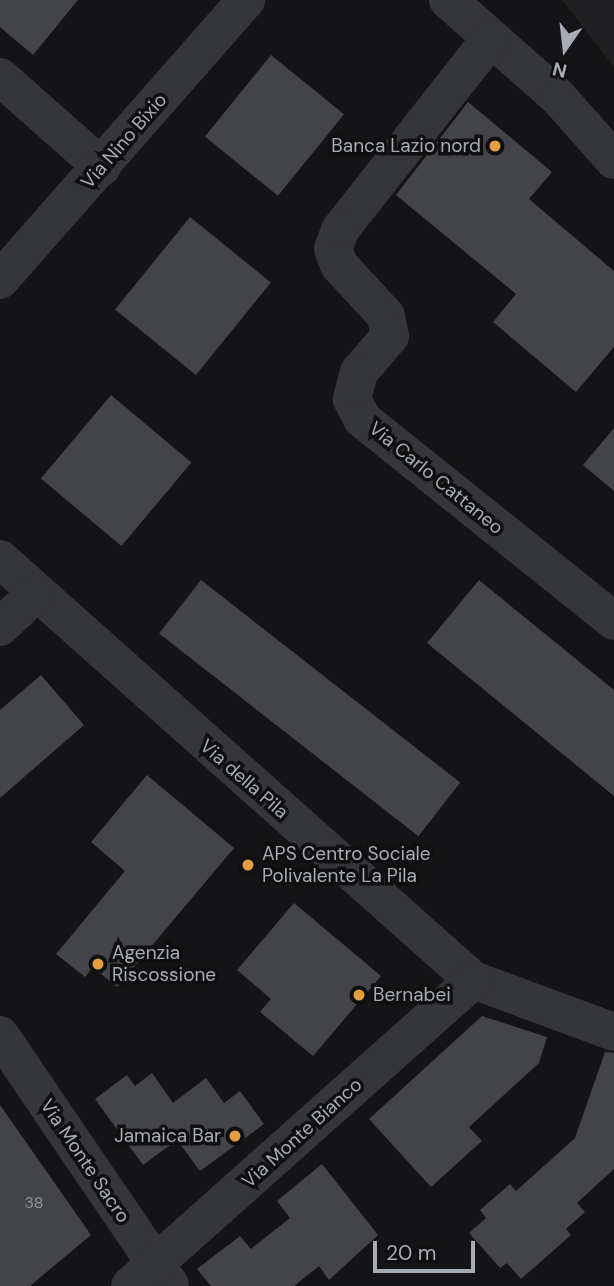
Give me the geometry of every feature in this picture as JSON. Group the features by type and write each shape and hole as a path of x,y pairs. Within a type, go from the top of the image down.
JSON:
{"street":[{"name":"Via Nino Bixio","path":"0,280 246,0"},
{"path":"448,0 558,97 614,160"},
{"name":"Via Carlo Cattaneo","path":"491,38 340,230 333,249 339,265 386,317 390,336 359,372 352,399 362,419 614,621"},
{"path":"0,77 102,167"},
{"name":"Via della Pila","path":"0,559 35,594 473,980 614,1032"},
{"path":"0,627 35,594"},
{"name":"Via Monte Bianco","path":"151,1279 473,980"},
{"name":"Via Monte Sacro","path":"0,1035 151,1279"}],"shaded area":[{"path":"562,0 614,0 614,67"}],"building":[{"path":"0,0 78,0 33,55 0,27"},
{"path":"271,55 344,114 278,196 205,137"},
{"path":"468,102 552,172 529,199 614,271 614,347 576,392 493,322 516,294 396,195"},
{"path":"190,217 271,282 196,375 115,309"},
{"path":"111,395 191,462 121,546 41,478"},
{"path":"614,428 614,491 583,465"},
{"path":"201,580 460,783 418,836 159,634"},
{"path":"479,580 614,690 614,796 427,643"},
{"path":"41,675 84,725 0,798 0,710"},
{"path":"147,775 234,848 117,987 93,967 85,977 56,954 125,871 91,842"},
{"path":"294,903 381,976 313,1056 260,1012 271,999 237,970"},
{"path":"482,1016 547,1037 539,1063 469,1127 482,1141 431,1187 369,1119"},
{"path":"605,1052 614,1053 614,1169 577,1203 585,1212 566,1229 571,1235 521,1279 507,1263 500,1268 469,1233 486,1218 480,1210 510,1184 516,1191 575,1138"},
{"path":"152,1073 173,1103 206,1078 224,1103 240,1091 264,1124 200,1171 177,1140 143,1165 95,1099 127,1075 135,1086"},
{"path":"0,1105 91,1235 30,1286 0,1286"},
{"path":"322,1164 378,1235 329,1280 319,1266 294,1286 211,1286 197,1269 240,1236 251,1249 290,1218 277,1201"}],"place":[{"name":"Banca Lazio nord","path":"495,146"},
{"name":"APS Centro Sociale Polivalente La Pila","path":"248,865"},
{"name":"Agenzia Riscossione","path":"98,964"},
{"name":"Bernabei","path":"359,995"},
{"name":"Jamaica Bar","path":"235,1136"}]}
